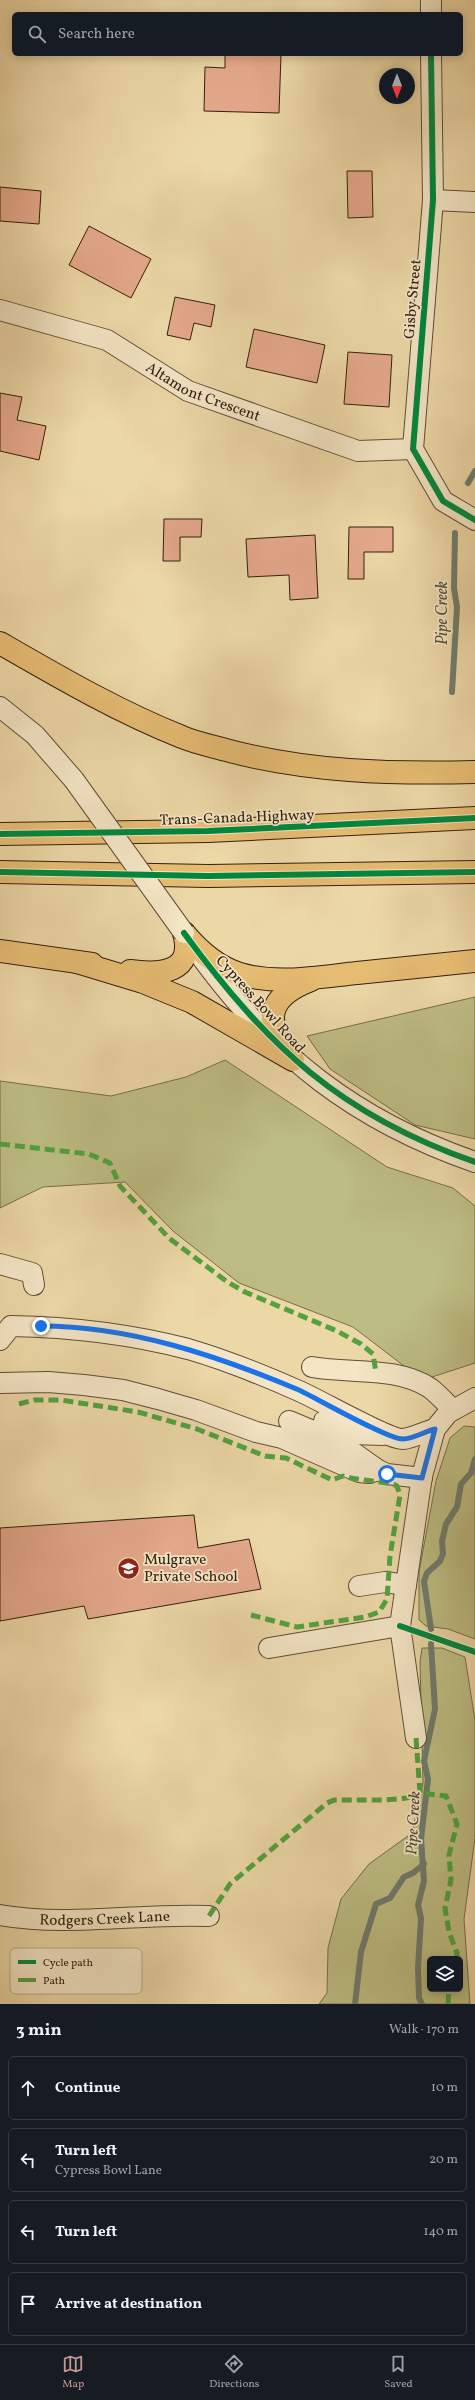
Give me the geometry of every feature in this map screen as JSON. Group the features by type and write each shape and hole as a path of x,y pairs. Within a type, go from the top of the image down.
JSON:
{"highway":[{"path":"0,643 94,697 184,738 244,754 319,768 373,773 475,772"},
{"name":"Trans-Canada Highway","path":"0,834 208,831 475,818"},
{"path":"0,872 208,876 475,872"},
{"path":"0,951 140,972 170,969 183,962 187,955 187,944 184,933"},
{"path":"184,933 207,956 238,973 272,980 322,977 475,961"},
{"path":"77,962 143,982 192,1002 293,1060"},
{"path":"293,1060 277,1038 273,1027 272,1016 275,1006 289,990 322,977"}],"street":[{"path":"431,0 431,12"},
{"name":"Gisby Street","path":"413,449 433,200 431,56"},
{"path":"433,200 475,202"},
{"name":"Altamont Crescent","path":"0,310 107,340 188,391 358,450 413,449"},
{"path":"413,449 443,501 475,520"},
{"name":"Cypress Bowl Road","path":"0,707 35,735 74,780 184,933 233,997 293,1060 344,1099 376,1119 410,1137 475,1162"},
{"path":"0,1264 32,1273 34,1285"},
{"path":"0,1340 11,1326 45,1326 144,1338 189,1350 248,1370 300,1391 387,1435"},
{"path":"312,1368 402,1376 418,1381 431,1389 453,1410"},
{"path":"0,1383 48,1382 123,1390 196,1410 256,1432 282,1438 359,1472 370,1473 378,1470"},
{"path":"416,1738 400,1626 422,1478 435,1429 453,1410 475,1398"},
{"path":"422,1478 387,1474 378,1470 337,1441 292,1414 352,1434 387,1435 403,1439 435,1429"},
{"path":"358,1586 385,1582 406,1585"},
{"path":"270,1648 400,1626"},
{"name":"Rodgers Creek Lane","path":"0,1915 37,1919 107,1920 171,1914 209,1916"}],"green space":[{"path":"475,997 475,1139 415,1125 330,1069 307,1036"},
{"path":"225,1060 387,1167 453,1188 475,1206 475,1363 432,1377 404,1366 353,1327 239,1283 173,1231 125,1182 43,1187 0,1208 0,1081 111,1096 186,1077"},
{"path":"464,1426 475,1427 475,1639 448,1629 426,1626 419,1620 419,1572 436,1481 450,1438"},
{"path":"422,1648 442,1648 465,1657 475,1720 475,1838 464,1919 470,2004 319,2004 327,1993 328,1948 341,1899 369,1864 412,1833 423,1782 420,1662"}],"building":[{"path":"225,56 281,56 279,113 204,111 205,67 225,68"},
{"path":"347,171 372,171 373,217 348,218"},
{"path":"0,187 41,191 39,224 0,221"},
{"path":"89,226 151,259 131,298 69,265"},
{"path":"175,297 215,305 211,327 194,323 190,340 167,335"},
{"path":"254,329 325,345 317,383 246,367"},
{"path":"348,352 392,355 389,407 344,404"},
{"path":"0,393 22,397 17,420 46,426 39,460 0,451"},
{"path":"164,519 202,519 201,537 180,537 180,561 163,561"},
{"path":"349,527 393,527 393,552 364,552 364,579 348,579"},
{"path":"315,535 318,598 290,600 289,575 248,577 246,539"},
{"name":"Mulgrave Private School","path":"194,1515 198,1548 249,1539 261,1589 88,1619 84,1606 0,1621 0,1528"}],"waterway":[{"name":"Pipe Creek","path":"468,483 475,471"},
{"name":"Pipe Creek","path":"452,692 457,607 454,588 455,533"},
{"name":"Pipe Creek","path":"431,1629 424,1581 427,1573 440,1561 443,1554 442,1541 446,1524 457,1507 461,1484 471,1473 475,1459"},
{"name":"Pipe Creek","path":"422,2004 419,1998 418,1968 421,1918 418,1905 424,1881 421,1839 428,1779 424,1761 435,1709 431,1644"},
{"path":"355,2004 361,1952 376,1904 390,1898 404,1877 413,1873 424,1864"}],"marked path":[{"path":"0,1144 89,1154 110,1163 120,1186 169,1238 226,1281 245,1292 337,1331 361,1344 373,1354 376,1373"},
{"path":"19,1404 34,1400 61,1400 138,1412 197,1429 265,1456 286,1458 332,1480 343,1476 393,1484 397,1486 400,1495 390,1556 387,1599 379,1612 365,1617 297,1627 251,1615"},
{"path":"416,1738 420,1793 446,1796 457,1824 449,1855 451,1880 445,1908 449,1932 457,1956"},
{"path":"209,1916 230,1884 327,1803 334,1800 385,1800 407,1798 420,1793"},
{"path":"448,2004 449,1992"}],"cycle path":[{"path":"431,56 433,200 413,449 443,501 475,520"},
{"path":"0,834 208,831 475,818"},
{"path":"0,872 208,876 475,872"},
{"path":"184,933 246,1010 277,1043 310,1072 345,1099 384,1122 427,1143 475,1162"},
{"path":"400,1626 475,1652"}],"place":[{"name":"Mulgrave Private School","path":"128,1568"}],"route":[{"path":"41,1326 144,1338 189,1350 241,1367 300,1391 387,1435 403,1439 435,1429 422,1478 387,1474"}]}
